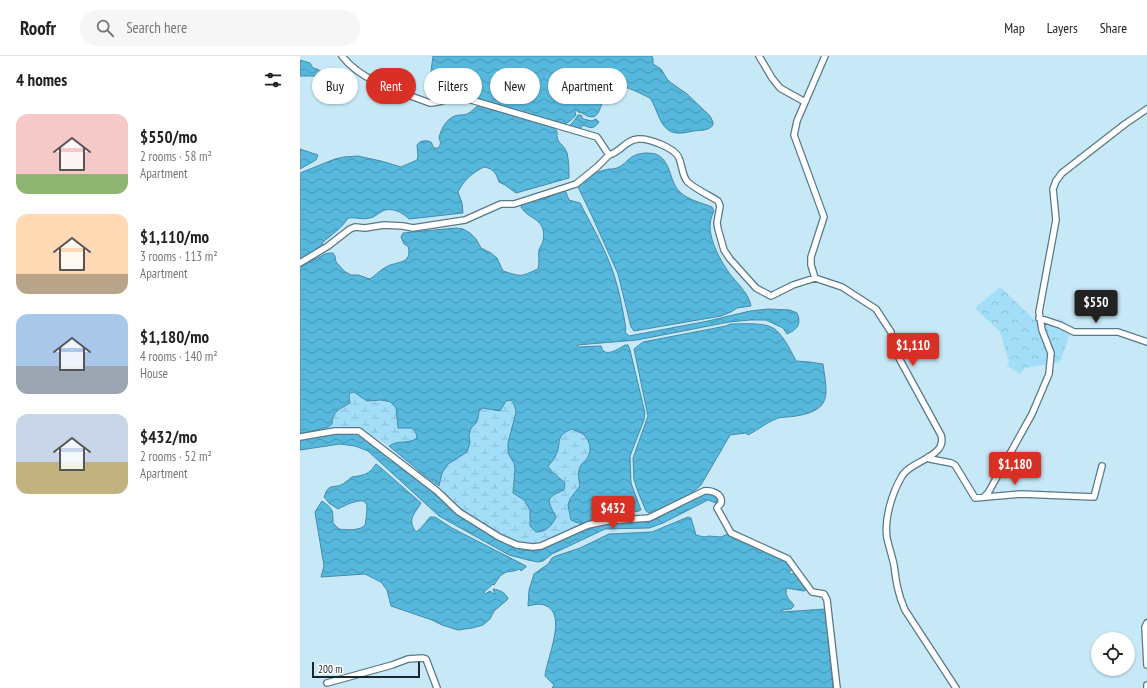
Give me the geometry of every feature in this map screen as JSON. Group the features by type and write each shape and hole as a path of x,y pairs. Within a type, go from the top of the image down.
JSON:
{"street":[{"path":"342,56 347,62 372,81 430,103 439,103 454,96 468,99 597,137 609,155"},
{"path":"759,56 772,78 780,88 806,102"},
{"path":"814,278 811,258 824,217 794,135 797,120 825,56"},
{"path":"984,497 988,493 1032,414 1049,374 1051,353 1039,318 1039,312 1056,220 1053,188 1056,180 1062,173 1125,124 1147,109"},
{"path":"300,263 355,227 365,228 403,226 413,228 465,220 501,204 514,204 576,184 597,168 609,155 616,153 626,143 637,139 652,140 676,153 687,182 718,201 720,206 717,223 724,250 730,259 756,288 772,296 793,285 814,278 842,287 876,309 891,332 894,349 937,427 942,440 938,450 908,468 902,475 890,507 886,526 887,539 891,551 900,599 956,688"},
{"path":"1039,318 1060,325 1074,332 1118,332 1147,342"},
{"path":"300,437 335,430 359,431 437,491 459,512 499,537 518,545 533,548 541,546 588,525 608,521 649,518 704,491 709,490 721,498 721,503 717,508 731,533 788,559 812,592 824,594 827,600 837,688"},
{"path":"928,457 930,460 955,465 975,498 1021,494 1094,497 1102,466"},
{"path":"1147,623 1145,627 1147,665"},
{"path":"327,683 392,665 408,659 423,658 426,659 437,688"}],"green space":[{"path":"1000,287 1038,323 1061,319 1072,328 1060,362 1025,368 1020,374 1007,366 1009,362 1000,332 975,308"},
{"path":"354,392 367,401 381,400 391,402 396,408 398,428 411,429 417,436 416,439 389,446 359,428 332,429 317,432 316,430 328,427 334,414 350,399 350,394"},
{"path":"511,400 514,404 516,412 508,443 508,453 514,463 515,469 513,493 528,506 530,520 549,504 552,496 564,490 559,477 550,470 548,466 558,451 563,434 572,429 582,433 590,444 590,453 579,477 580,486 570,499 571,520 584,524 546,540 531,544 518,543 462,512 439,486 442,473 448,464 467,452 470,443 469,435 471,428 476,425 478,411 483,408 500,411 506,401"}],"water":[{"path":"433,56 652,56 653,64 661,69 670,82 687,94 710,116 713,125 704,130 684,133 674,133 669,130 661,121 650,98 627,88 627,68 548,68 548,104 602,104 599,112 592,117 578,112 575,109 576,115 567,123 561,125 495,104 540,104 540,68 490,68 490,102 482,100 482,68 431,68"},
{"path":"300,60 310,63 313,68 312,76 300,76"},
{"path":"479,106 552,127 557,131 558,139 567,153 569,162 569,178 516,193 499,182 496,174 492,170 484,167 469,177 458,192 462,203 463,213 409,219 399,212 384,210 370,218 348,218 340,228 322,243 324,247 300,259 300,173 335,159 358,156 401,167 417,160 417,145 420,142 429,141 434,148 438,148 440,145 440,134 448,120 455,116 468,114"},
{"path":"578,115 581,115 583,119 592,121 596,119 599,122 592,128 583,125 579,130 569,126"},
{"path":"300,149 318,155 316,160 300,169"},
{"path":"645,153 656,154 663,159 674,184 681,193 712,207 714,211 710,226 712,240 726,268 747,295 751,306 737,308 721,316 634,331 631,327 618,274 578,187 579,183 594,174 606,169 617,168 635,155"},
{"path":"565,190 569,200 580,203 607,256 620,295 626,329 625,332 629,336 708,321 750,311 768,309 790,310 797,313 799,320 798,326 787,334 783,328 766,320 750,320 729,322 637,340 577,345 578,347 601,346 605,352 612,352 625,345 628,345 630,350 645,413 644,420 630,456 631,483 641,510 630,512 629,515 607,516 588,523 580,523 571,520 568,505 570,499 580,486 580,468 588,457 590,448 589,442 585,436 582,433 572,429 563,434 561,437 558,451 548,466 553,473 565,483 564,490 553,495 550,500 551,507 556,517 548,528 543,531 536,532 530,526 530,510 524,500 513,493 515,469 514,463 508,453 508,443 516,412 514,404 511,400 506,401 500,411 483,408 479,411 477,421 471,428 469,435 470,443 467,452 448,464 442,473 439,486 389,446 416,439 417,436 415,431 411,428 398,428 396,408 391,402 381,400 367,401 354,392 350,393 350,403 335,413 332,424 328,427 300,434 300,267 325,254 333,253 336,262 344,271 351,275 358,275 370,279 384,268 406,259 409,252 408,246 404,244 401,237 403,233 456,228 463,229 470,233 476,239 481,248 497,258 503,271 524,275 538,269 539,250 543,241 544,233 540,223 524,211 521,207 522,204 547,198"},
{"path":"730,324 769,326 780,334 796,361 823,364 826,384 825,399 822,405 816,410 796,416 778,418 748,435 746,433 730,435 701,485 692,493 654,513 649,513 646,511 634,480 633,458 648,416 634,349 643,342"},
{"path":"351,433 360,434 412,473 448,506 464,518 500,540 522,550 534,551 543,549 603,522 643,519 646,521 654,520 704,492 713,494 718,499 716,503 708,500 663,523 649,528 605,529 552,554 543,561 538,562 509,555 439,516 368,451 355,446 340,444 300,450 300,440"},
{"path":"376,464 421,503 412,517 413,528 416,532 430,517 435,517 452,528 526,566 521,571 520,569 506,572 500,576 494,585 493,584 484,592 485,594 490,591 495,594 493,589 498,590 508,598 494,611 490,619 483,625 458,630 391,606 387,590 381,582 365,574 321,577 324,566 315,512 322,501 332,510 333,523 339,529 353,530 363,527 365,525 367,507 364,501 347,504 338,509 329,503 324,497 329,488 342,485 352,477 366,474"},
{"path":"688,517 691,518 696,535 704,537 721,537 728,534 786,561 792,570 789,572 790,574 794,572 806,590 786,588 786,595 794,606 791,609 782,610 782,612 825,609 833,688 552,688 554,685 545,676 556,626 555,617 551,609 542,604 528,606 529,590 534,574 548,564 552,558 580,548 609,534 652,532"}]}
